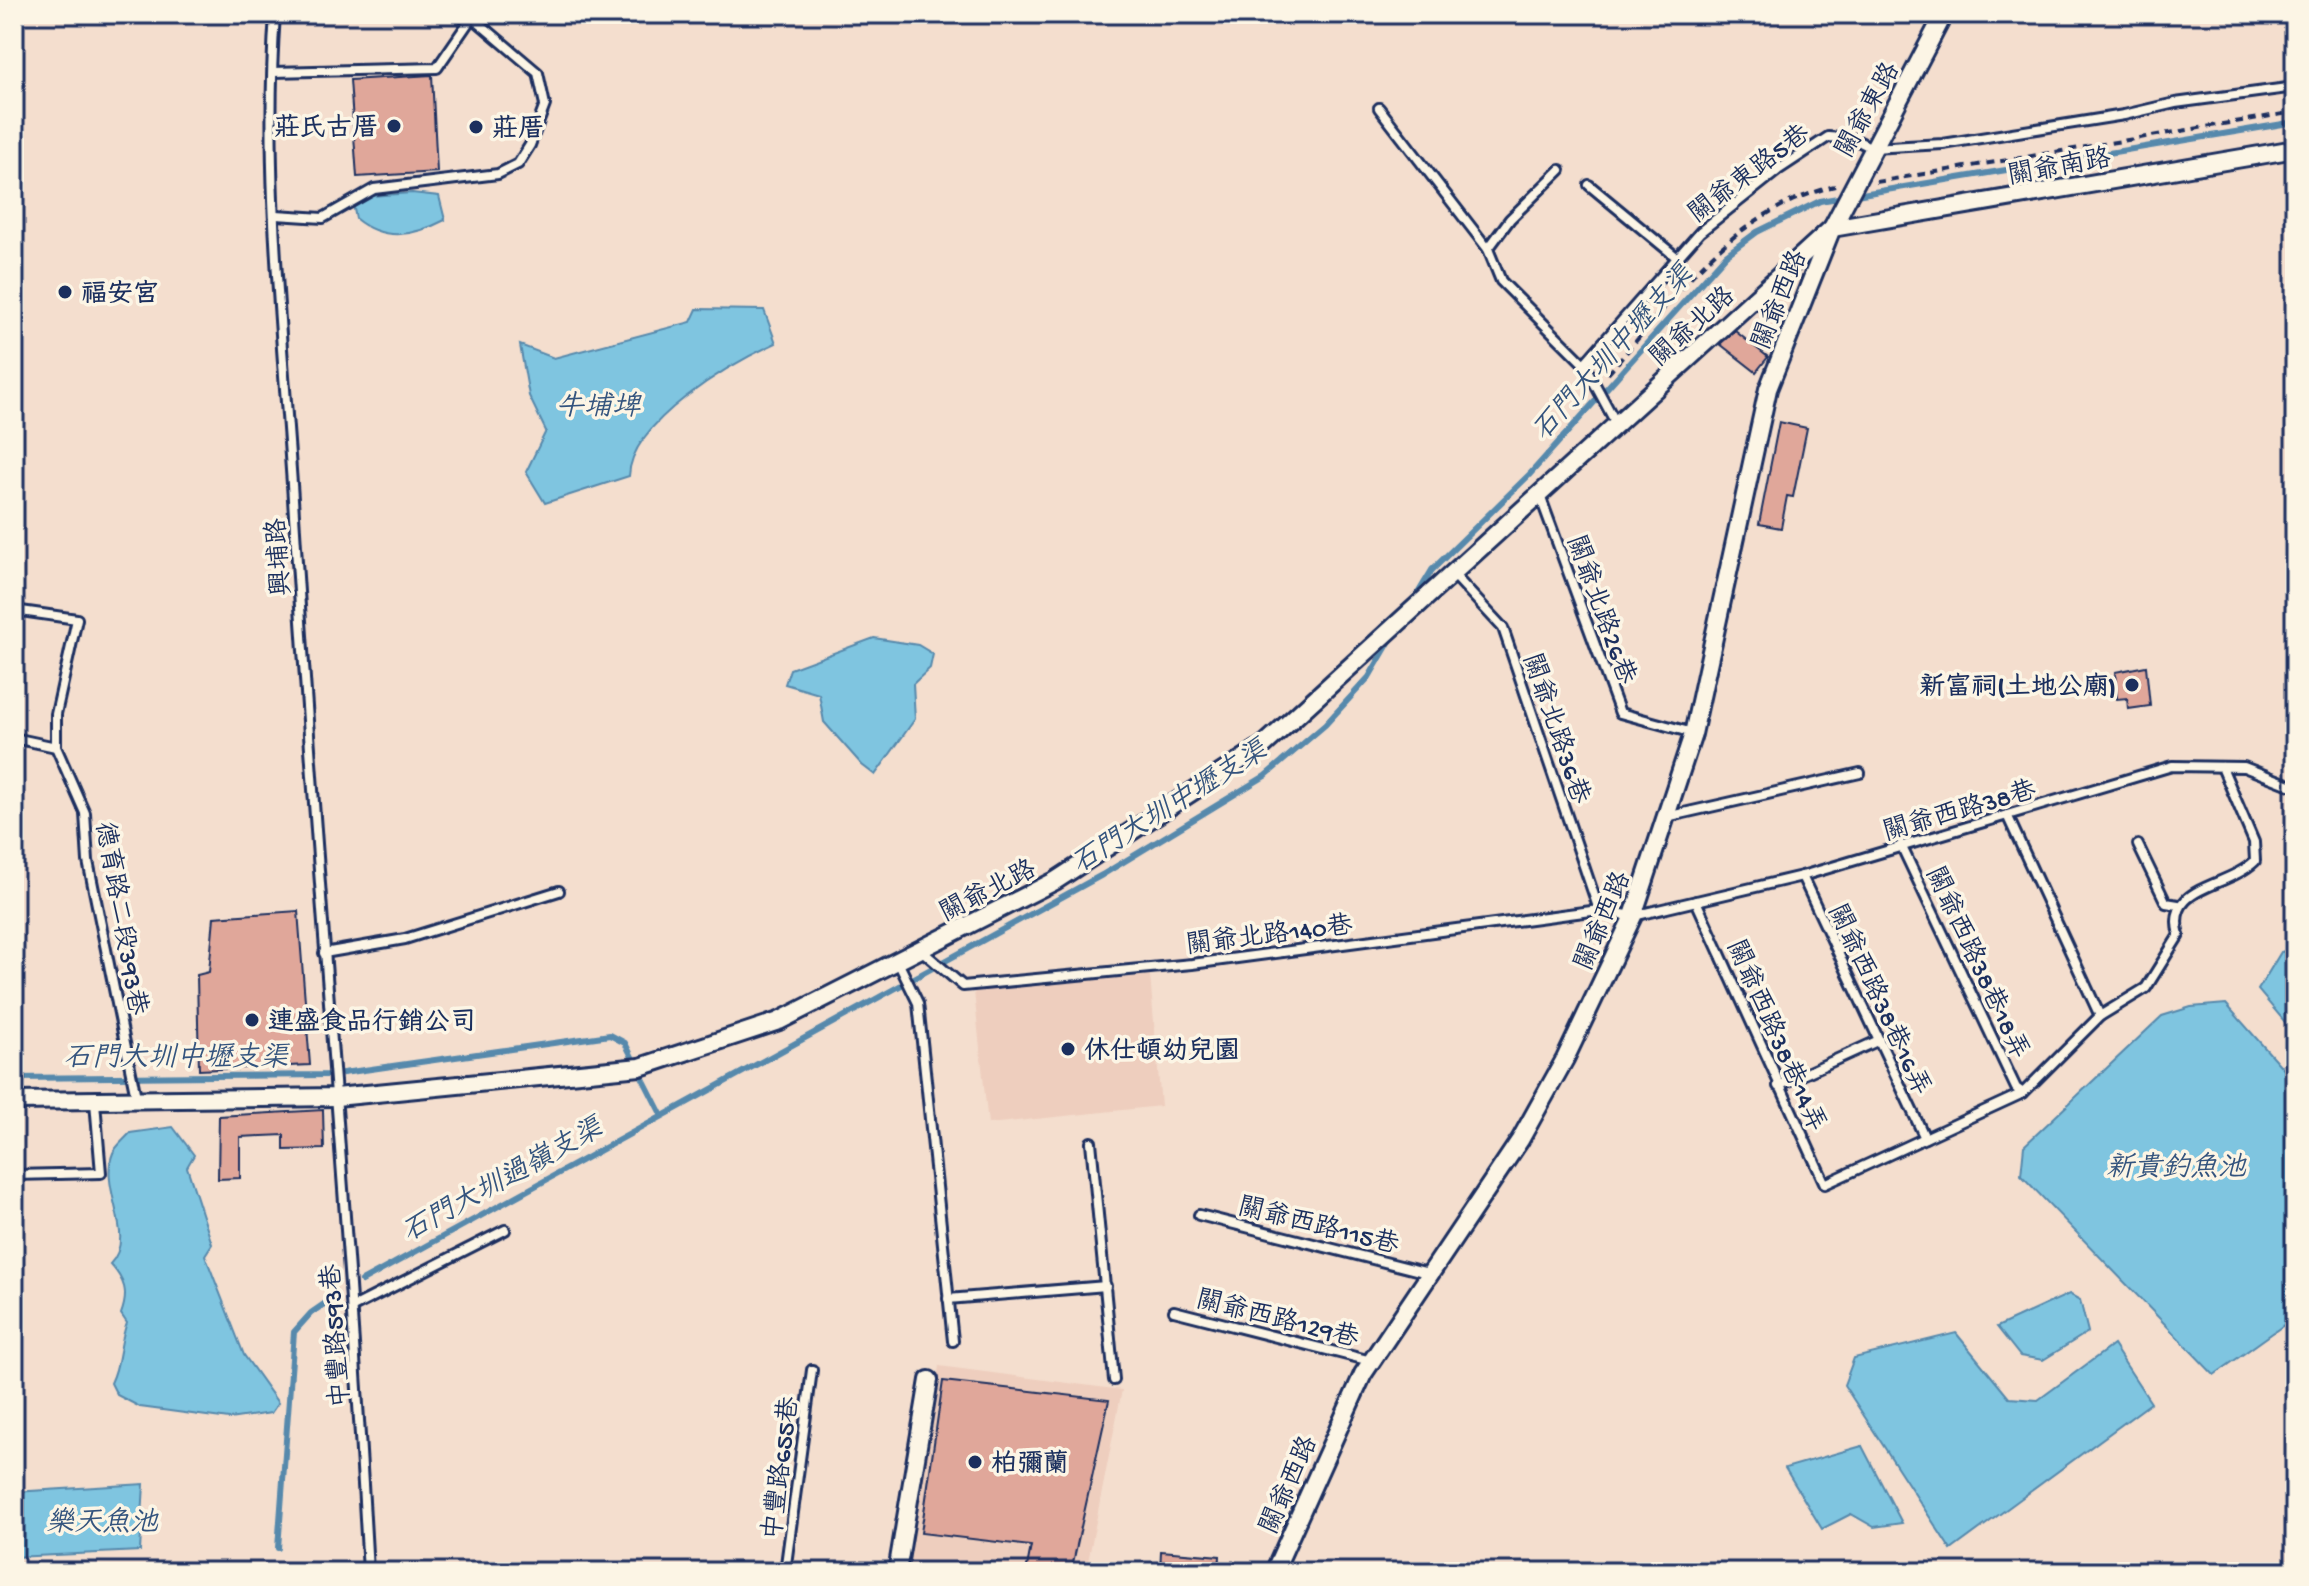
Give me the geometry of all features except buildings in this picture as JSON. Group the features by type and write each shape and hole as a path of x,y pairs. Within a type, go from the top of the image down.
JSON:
{"street":[{"name":"關爺東路","path":"1832,228 1944,14"},
{"name":"關爺南路","path":"1832,228 2295,149"},
{"name":"關爺北路","path":"14,1101 137,1102 336,1097 640,1067 779,1021 1055,881 1264,745 1832,228"},
{"name":"關爺西路","path":"1274,1572 1372,1361 1428,1273 1520,1140 1565,1059 1633,916 1693,734 1768,389 1832,228"},
{"path":"897,1572 929,1380"}],"lane":[{"name":"興埔路","path":"275,14 276,215 336,1097"},
{"path":"273,72 437,68 472,15 538,73 545,105 530,145 518,164 498,174 374,189 323,218 276,215"},
{"name":"關爺東路5巷","path":"1584,364 1675,256 1778,170 1828,137 1854,139 1872,148 1943,144 2124,115 2175,103 2295,87"},
{"path":"1379,108 1488,249 1501,281 1584,364 1617,425"},
{"path":"1488,249 1510,219 1560,170"},
{"path":"1589,185 1675,256"},
{"name":"關爺北路26巷","path":"1539,493 1620,713 1693,734"},
{"name":"關爺北路36巷","path":"1453,574 1503,628 1599,910"},
{"name":"德育路二段393巷","path":"14,610 77,619 56,714 56,747 85,813 88,861 137,1102"},
{"path":"14,738 56,747"},
{"name":"關爺西路38巷","path":"1633,916 1802,876 2172,766 2244,767 2295,787"},
{"path":"1925,1138 2023,1093 2100,1016 2146,988 2179,935 2175,923 2178,905 2187,897 2245,871 2255,861 2254,842 2222,767"},
{"path":"1666,817 1860,773"},
{"path":"2008,817 2100,1016"},
{"name":"關爺西路38巷18弄","path":"1901,845 2016,1088 2023,1093"},
{"path":"2138,845 2166,903 2178,905"},
{"name":"關爺西路38巷16弄","path":"1802,876 1925,1138"},
{"path":"324,953 405,939 559,891"},
{"name":"關爺西路38巷14弄","path":"1696,901 1825,1184 1925,1138"},
{"name":"關爺北路140巷","path":"921,950 963,986 1192,964 1599,910 1633,916"},
{"path":"898,962 918,1003 953,1341"},
{"path":"1778,1086 1877,1041"},
{"name":"中豐路593巷","path":"336,1097 353,1307 368,1572"},
{"path":"14,1175 101,1173 95,1102"},
{"path":"1091,1142 1114,1380"},
{"name":"關爺西路115巷","path":"1199,1215 1428,1273"},
{"path":"353,1307 505,1230"},
{"path":"948,1299 1106,1286"},
{"name":"關爺西路129巷","path":"1174,1311 1372,1361"},
{"name":"中豐路655巷","path":"785,1572 812,1370"}],"path":[{"path":"1862,184 2295,112"},
{"path":"1608,374 1719,247 1754,219 1809,193 1836,186"}],"shaded area":[{"name":"休仕頓幼兒園","path":"1150,975 1161,1106 988,1124 974,991"},
{"path":"939,1366 1122,1390 1086,1572 908,1572"}],"water":[{"path":"412,193 439,196 445,220 411,233 388,234 356,219 353,204 371,196"},
{"name":"牛埔埤","path":"697,309 764,310 776,343 710,380 664,415 634,455 629,476 545,503 526,472 546,431 529,396 520,345 554,358 691,322"},
{"path":"874,638 918,645 933,654 930,668 913,684 915,719 875,775 862,765 824,722 819,694 785,684 790,669"},
{"path":"2295,949 2295,1034 2258,990 2281,952"},
{"name":"新貴釣魚池","path":"2226,1004 2295,1082 2295,1317 2214,1375 2021,1175 2024,1146 2162,1016 2191,1007"},
{"path":"173,1127 194,1155 187,1167 212,1244 205,1255 244,1355 278,1403 271,1413 229,1419 140,1407 117,1395 111,1383 127,1323 121,1314 125,1300 124,1287 110,1264 118,1253 120,1240 110,1182 113,1153 130,1133"},
{"path":"2069,1294 2080,1300 2088,1332 2043,1360 2020,1356 1997,1327"},
{"path":"1956,1333 2009,1398 2038,1400 2113,1345 2151,1403 1951,1550 1844,1385 1854,1358"},
{"path":"1862,1446 1902,1523 1874,1527 1851,1514 1822,1529 1785,1468"},
{"name":"樂天魚池","path":"144,1484 140,1551 14,1557 14,1492"}],"waterway":[{"name":"石門大圳中壢支渠","path":"1414,600 1432,570 1530,474 1726,255 1757,232 1820,201 2295,122"},
{"name":"石門大圳中壢支渠","path":"362,1281 1102,875 1265,776 1325,725 1369,677 1394,634"},
{"name":"石門大圳中壢支渠","path":"14,1078 329,1075 610,1035 625,1043 661,1114"},
{"name":"石門大圳過嶺支渠","path":"278,1548 294,1332 311,1313 330,1300"}],"place":[{"name":"莊氏古厝","path":"394,126"},
{"name":"莊厝","path":"476,127"},
{"name":"福安宫","path":"65,292"},
{"name":"新富祠(土地公廟)","path":"2132,685"},
{"name":"連盛食品行銷公司","path":"252,1020"},
{"name":"休仕頓幼兒園","path":"1068,1049"},
{"name":"柏彌蘭","path":"975,1462"}]}
